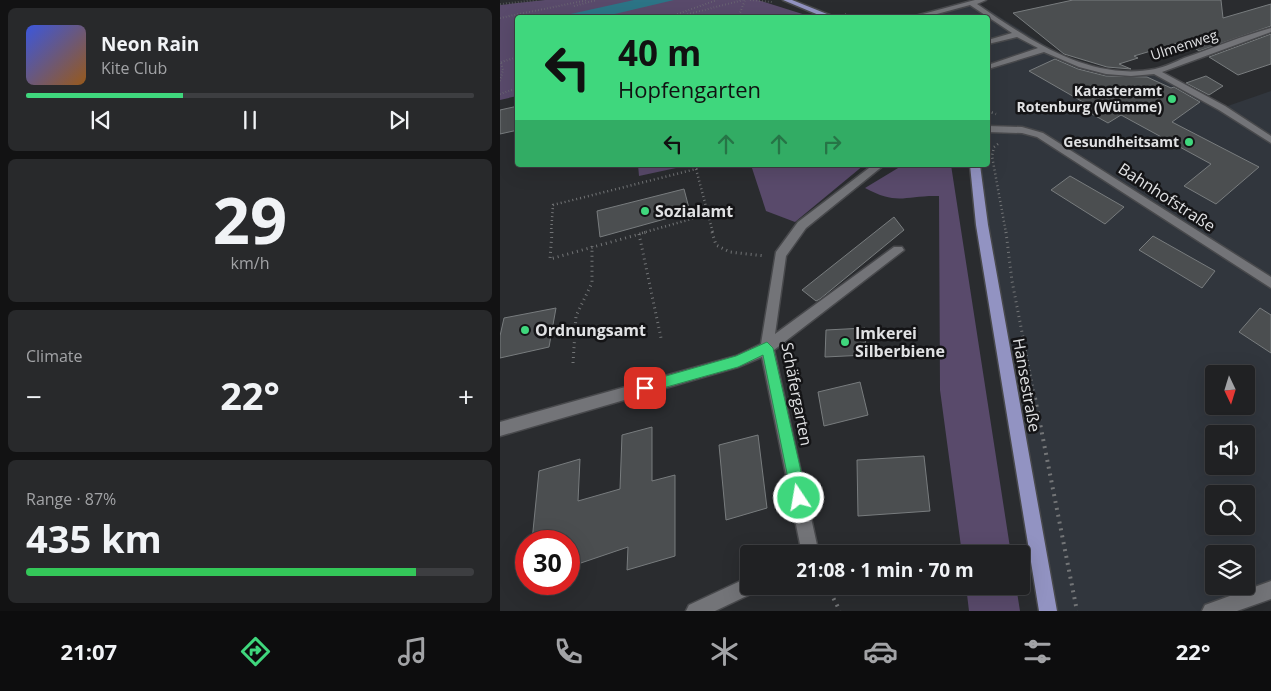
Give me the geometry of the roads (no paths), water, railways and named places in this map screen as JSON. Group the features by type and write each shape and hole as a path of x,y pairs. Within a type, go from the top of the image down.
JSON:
{"main road":[{"path":"786,0 826,15"},
{"name":"Hansestraße","path":"975,167 982,225 1048,611"}],"street":[{"path":"923,15 983,0"},
{"name":"Ulmenweg","path":"971,3 985,15"},
{"name":"Ulmenweg","path":"990,19 1079,66 1132,73 1155,71 1271,30"},
{"path":"990,41 1018,34"},
{"path":"990,66 1044,48"},
{"path":"1155,71 1222,108 1271,140"},
{"name":"Bahnhofstraße","path":"990,129 1022,130 1040,135 1271,283"},
{"name":"Schäfergarten","path":"810,545 767,348 780,255 802,225 876,167"},
{"path":"500,429 738,361 767,348 898,250"},
{"path":"695,611 740,590"},
{"path":"1211,611 1271,590"}],"water":[{"path":"634,0 674,0 610,15 566,15"}],"place":[{"name":"Katasteramt Rotenburg (Wümme)","path":"1172,99"},
{"name":"Gesundheitsamt","path":"1189,142"},
{"name":"Sozialamt","path":"645,211"},
{"name":"Ordnungsamt","path":"525,330"},
{"name":"Imkerei Silberbiene","path":"845,342"}]}
